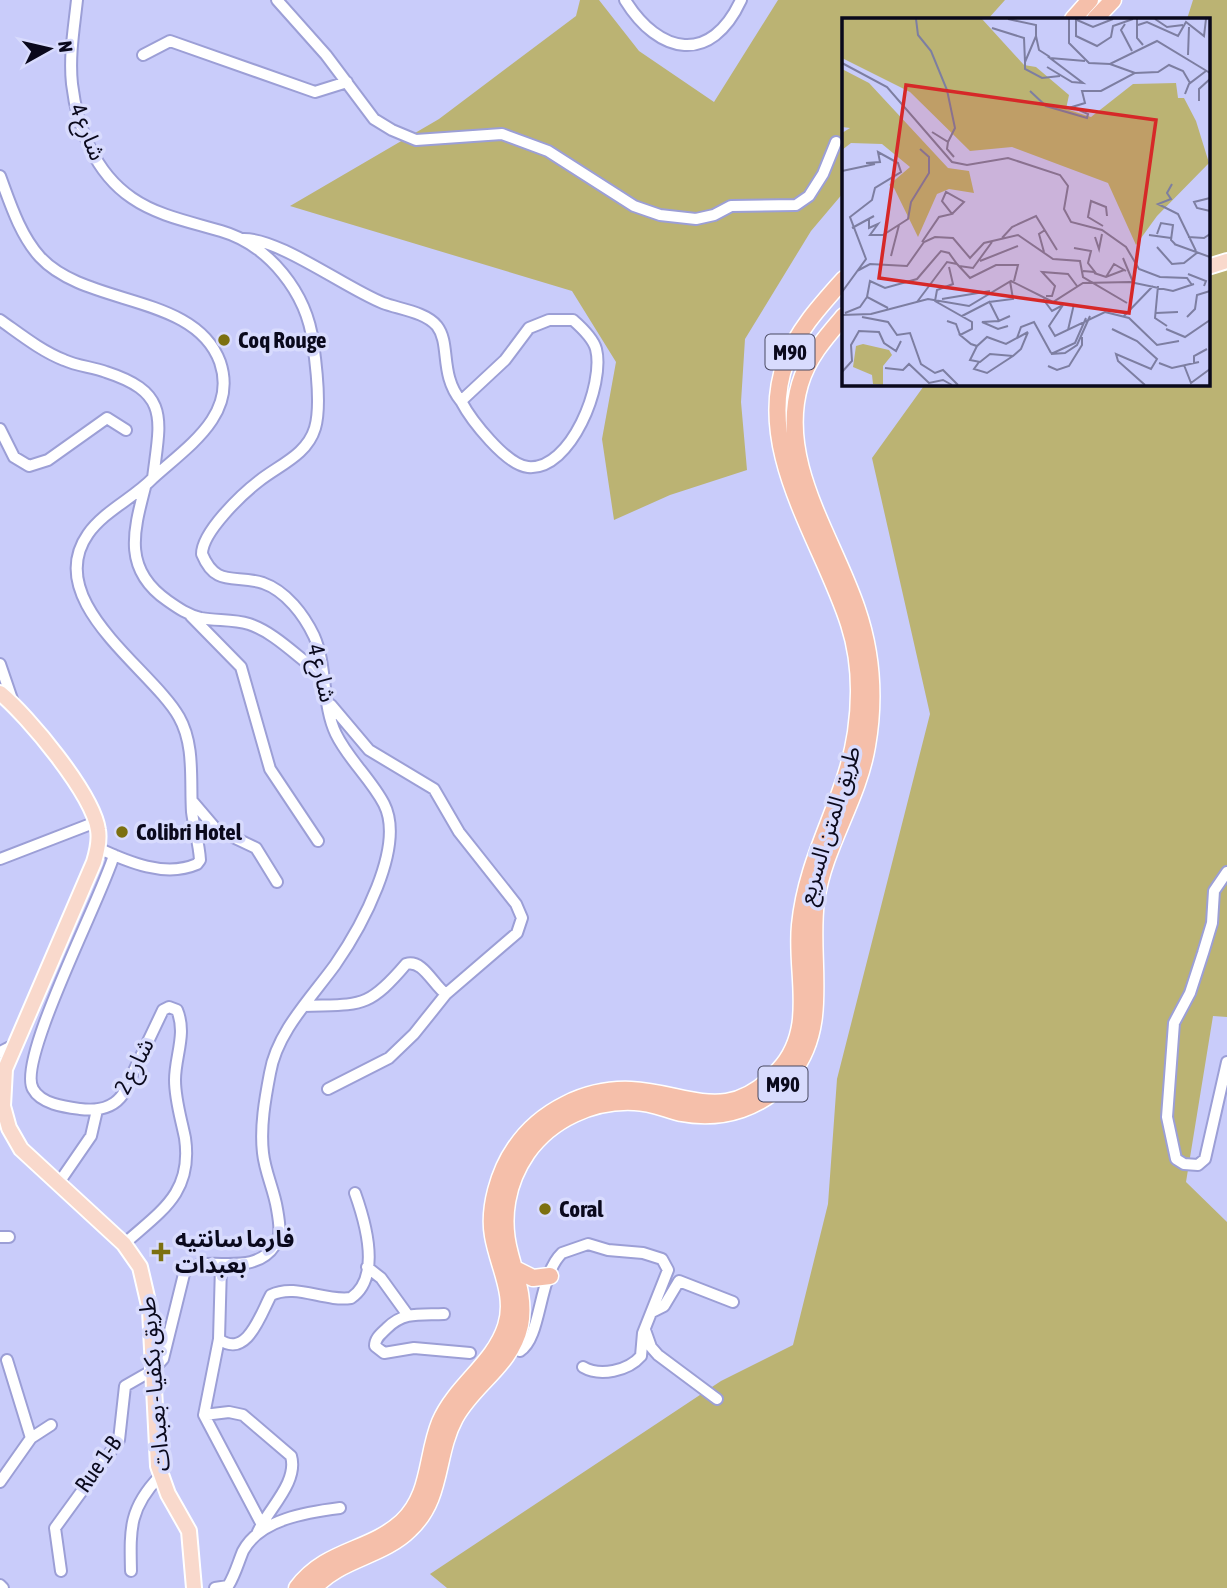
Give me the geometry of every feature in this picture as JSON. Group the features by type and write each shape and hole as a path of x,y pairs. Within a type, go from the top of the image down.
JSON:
{"highway":[{"path":"1074,18 1090,0"},
{"path":"1096,18 1113,0"},
{"name":"طريق المتن السريع","path":"297,1588 324,1562 388,1533 407,1516 425,1486 441,1419 461,1387 495,1350 509,1312 507,1289 493,1235 495,1201 507,1163 527,1134 560,1108 577,1099 607,1092 634,1090 702,1104 736,1099 769,1079 789,1058 797,1043 803,1012 800,928 804,897 815,852 847,773 856,734 859,692 849,625 785,466 776,410 781,377 793,345 807,323 842,281"},
{"name":"طريق المتن السريع","path":"314,1588 341,1566 397,1541 421,1518 430,1504 454,1421 507,1357 518,1333 522,1304 506,1231 509,1190 526,1155 547,1132 584,1110 622,1102 648,1104 705,1116 744,1109 778,1089 797,1066 811,1039 816,1011 813,949 817,897 830,851 861,772 872,696 860,616 810,495 795,437 797,402 808,364 842,319"},
{"path":"795,437 816,371 842,335"},
{"path":"515,1269 533,1278 550,1276"}],"main road":[{"path":"1210,266 1227,261"},
{"name":"طريق بكفيا - بعبدات","path":"0,693 15,705 75,781 96,822 98,848 14,1045 3,1082 5,1116 22,1149 124,1244 141,1267 147,1290 160,1476 189,1531 194,1588"}],"street":[{"name":"شارع 4","path":"77,0 72,82 82,128 99,163 117,186 147,207 242,239 278,268 294,290 306,314 313,341 317,424 308,444 299,453 258,481 217,523 204,542 202,554 216,575 264,583 290,601 314,636 335,733 388,812 390,836 386,858 355,936 304,1006 274,1056 263,1124 263,1153 278,1214 278,1241 271,1251 256,1261 221,1266 198,1265 184,1274 168,1350 153,1370"},
{"path":"277,0 374,119 392,130 416,140 502,134 548,151 634,206 660,215 696,219 714,215 731,206 796,205 809,196 823,174 836,142"},
{"path":"625,0 648,31 678,44 712,39 721,32 741,0"},
{"path":"143,55 170,41 315,92 346,82"},
{"path":"0,176 18,220 40,258 78,283 177,318 206,338 214,349 224,383 217,417 145,487 89,533 79,555 81,585 86,601 102,629 161,693 181,720 190,749 192,802 200,856 197,864 179,870 162,870 98,848"},
{"path":"242,239 262,241 368,297 434,323 442,335 449,385 468,416 514,461 529,467 545,465 562,449 586,415 598,375 596,346 573,320 558,318 536,324 523,334 490,375 461,401"},
{"path":"0,320 63,360 103,371 142,387 152,400 158,420 153,478"},
{"path":"0,429 14,457 29,466 48,460 107,418 126,430"},
{"path":"145,487 135,526 138,571 155,592 190,614 241,667 270,769 318,841"},
{"path":"190,614 247,623 261,629 323,675"},
{"path":"0,664 15,705"},
{"path":"328,1088 388,1058 414,1034 446,994 517,933 521,926 521,913 459,832 435,789 369,750 330,703"},
{"path":"192,802 216,829 256,848 277,881"},
{"path":"0,859 96,822"},
{"name":"شارع 2","path":"114,855 43,1029 30,1073 33,1089 46,1100 61,1106 97,1110 113,1104 121,1097 163,1010 169,1007 177,1010 182,1028 175,1083 186,1151 186,1174 173,1198 124,1244"},
{"path":"1227,872 1214,891 1212,923 1206,944 1190,993 1174,1023 1167,1118 1176,1159 1184,1164 1198,1165 1205,1159 1227,1062"},
{"path":"304,1006 350,1006 365,1002 407,964 413,962 419,964 446,994"},
{"path":"0,1052 14,1045"},
{"path":"58,1184 91,1136 97,1110"},
{"path":"219,1339 233,1345 245,1340 271,1295 282,1290 351,1298 360,1289 367,1267 367,1235 355,1193"},
{"path":"520,1351 532,1337 539,1301 562,1253 588,1244 608,1250 659,1257 668,1270 645,1329 641,1356 634,1363 604,1373 583,1367"},
{"path":"221,1266 219,1339 204,1415 259,1529"},
{"path":"367,1267 381,1278 407,1314"},
{"path":"652,1312 664,1306 679,1281 733,1302"},
{"path":"443,1314 407,1314 397,1318 377,1338 375,1346 379,1352 414,1348 470,1353"},
{"path":"645,1329 651,1347 658,1355 717,1399"},
{"path":"7,1360 31,1438"},
{"name":"Rue 1-B","path":"61,1571 55,1528 119,1440 125,1386 153,1370"},
{"path":"204,1415 229,1412 243,1415 291,1456 292,1465 283,1491 244,1550 228,1586 215,1588"},
{"path":"0,1482 31,1438 51,1424"},
{"path":"131,1571 132,1519 141,1497 160,1476"},
{"path":"259,1529 303,1513 340,1508"}],"shaded area":[{"path":"580,0 599,0 639,51 714,102 778,0 1005,0 989,18 842,18 842,194 811,231 745,339 741,402 747,470 670,495 614,520 602,439 616,362 572,291 290,206 439,119 576,16"},
{"path":"1193,0 1227,0 1227,1017 1213,1016 1186,1182 1227,1222 1227,1588 447,1588 430,1574 721,1381 793,1345 828,1204 837,1079 930,714 872,458 925,385 1210,385 1210,18 1187,18"}],"place":[{"name":"Coq Rouge","path":"224,340"},
{"name":"Colibri Hotel","path":"122,832"},
{"name":"Coral","path":"545,1209"},
{"name":"فارما سانتيه بعبدات","path":"161,1252"}]}
